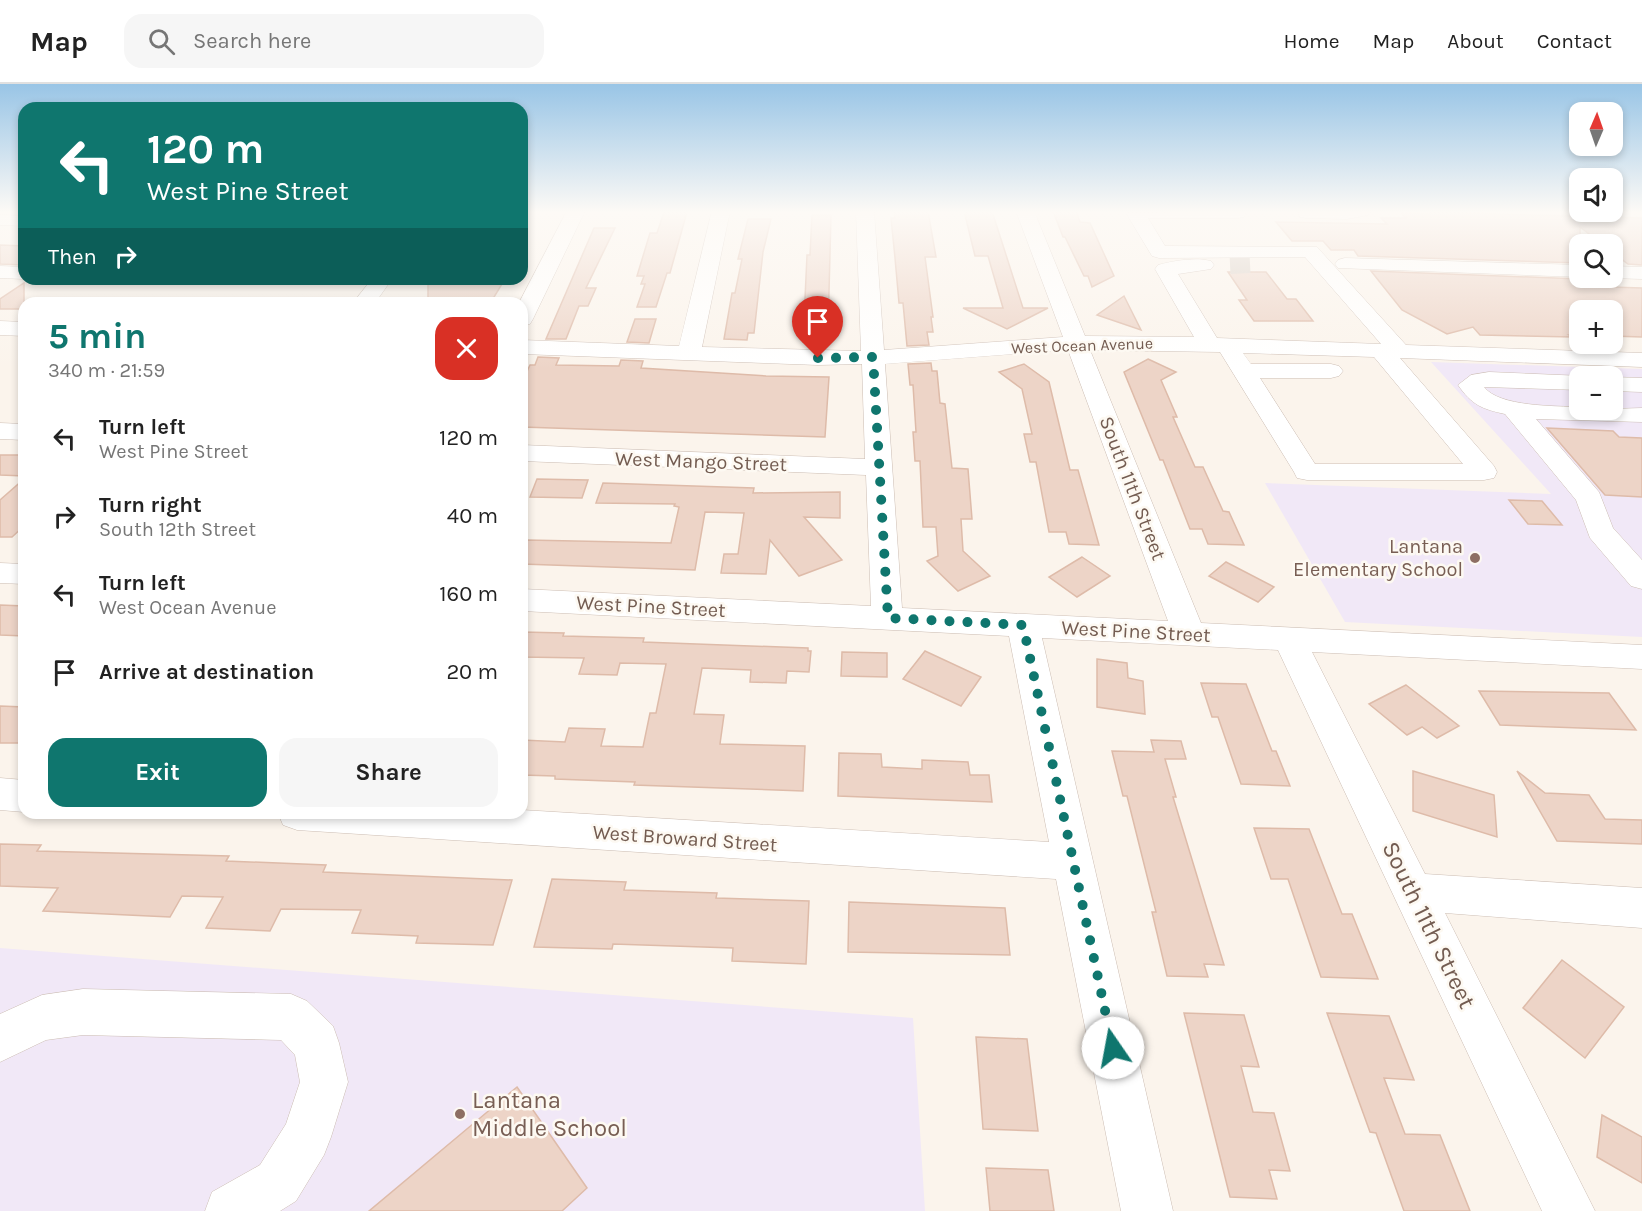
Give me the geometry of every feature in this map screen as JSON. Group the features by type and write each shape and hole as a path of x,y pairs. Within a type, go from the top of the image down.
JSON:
{"street":[{"path":"528,307 550,264"},
{"path":"689,353 709,264"},
{"path":"868,264 888,618"},
{"name":"South 11th Street","path":"1045,264 1189,634"},
{"path":"1183,264 1165,269 1219,345 1243,371 1307,472 1485,472 1319,264"},
{"path":"1429,352 1345,264 1569,271"},
{"path":"0,272 18,273"},
{"path":"1623,272 1642,273"},
{"path":"0,328 18,329"},
{"name":"West Ocean Avenue","path":"528,347 873,357 1076,343 1219,345 1393,358 1429,352 1642,360"},
{"path":"1243,371 1393,358"},
{"path":"1569,382 1489,379 1479,380 1470,385 1476,394 1487,401 1515,410 1642,415"},
{"path":"1623,384 1642,385"},
{"path":"1515,410 1589,498 1600,531 1642,579"},
{"path":"0,431 18,432"},
{"name":"West Mango Street","path":"528,453 879,468"},
{"path":"0,573 18,574"},
{"name":"West Pine Street","path":"528,600 1642,657"},
{"path":"1023,625 1147,1211"},
{"name":"South 11th Street","path":"1289,639 1569,1211"},
{"path":"0,794 18,796"},
{"name":"West Broward Street","path":"392,819 1073,862"},
{"path":"1413,892 1642,908"},
{"path":"0,1039 42,1018 83,1012 291,1017 316,1043 324,1082 306,1137 278,1183 231,1211"}],"shaded area":[{"name":"Lantana Elementary School","path":"1431,362 1569,367 1569,420 1623,420 1623,368 1642,369 1642,637 1345,622 1265,483 1551,494"},
{"name":"Lantana Middle School","path":"0,948 913,1018 925,1211 0,1211"}],"building":[{"path":"579,264 598,264 586,288 596,288 588,306 579,306 566,339 546,339"},
{"path":"641,264 673,264 670,273 667,273 656,307 637,307 645,284 641,284 644,276 637,276"},
{"path":"741,264 762,264 754,333 748,333 747,340 724,339 732,293 735,293"},
{"path":"807,264 830,264 828,330 825,330 825,342 803,342"},
{"path":"895,264 926,264 933,317 931,317 933,332 927,332 929,345 907,346 903,303 899,303"},
{"path":"990,264 1009,264 1023,308 1048,308 1007,329 963,308 1003,308"},
{"path":"1078,264 1108,264 1114,276 1092,287 1088,276 1084,276"},
{"path":"1371,271 1569,279 1569,288 1642,288 1642,337 1623,336 1623,300 1569,300 1569,337 1480,335 1473,327 1447,334 1402,310"},
{"path":"1228,272 1266,272 1287,299 1296,299 1313,321 1254,321 1239,300 1247,300"},
{"path":"24,285 24,297 18,297 18,309 0,309 0,299"},
{"path":"428,285 501,285 494,297 428,297"},
{"path":"1124,296 1141,330 1097,315"},
{"path":"635,319 656,319 649,343 627,342"},
{"path":"538,357 559,358 556,365 619,366 621,360 643,361 641,368 766,376 829,377 825,437 528,427 528,369 530,365 535,365"},
{"path":"1148,359 1176,372 1161,380 1177,417 1173,417 1195,467 1203,467 1223,511 1229,512 1244,545 1208,544 1202,529 1190,529 1163,460 1160,460 1124,372"},
{"path":"931,363 932,371 937,371 940,403 945,404 952,468 968,469 972,519 961,519 963,551 990,576 958,591 927,561 938,556 936,527 923,527 920,461 915,461 913,385 910,385 908,364"},
{"path":"1024,364 1049,382 1070,470 1078,470 1099,545 1069,544 1066,532 1049,532 1036,462 1030,462 1024,434 1032,434 1022,389 999,372"},
{"path":"1547,428 1613,431 1619,437 1642,438 1642,497 1605,495"},
{"path":"0,455 18,455 18,476 0,475"},
{"path":"537,479 588,480 582,498 530,497"},
{"path":"603,483 754,488 753,493 840,492 840,518 804,517 842,560 799,576 770,540 766,574 721,573 724,554 738,554 744,513 705,512 695,570 528,564 528,540 671,543 679,507 674,506 675,504 596,503"},
{"path":"18,484 18,532 12,537 0,537 0,500"},
{"path":"1509,500 1542,501 1562,525 1528,524"},
{"path":"1082,557 1110,576 1077,597 1049,577"},
{"path":"1226,562 1274,587 1258,602 1209,576"},
{"path":"0,605 18,606 18,636 0,635"},
{"path":"528,632 564,633 563,636 644,638 643,642 808,648 808,651 811,651 809,672 787,671 786,683 750,682 751,670 702,668 694,714 724,715 720,744 805,746 803,791 634,785 635,782 555,779 555,776 528,775 528,740 565,742 569,728 605,729 601,746 643,747 650,713 656,713 666,664 620,663 617,675 579,674 584,658 528,657"},
{"path":"925,651 981,677 961,706 903,679"},
{"path":"842,652 887,653 887,677 841,676"},
{"path":"1097,659 1127,663 1128,678 1143,681 1145,714 1097,707"},
{"path":"1201,683 1246,684 1272,751 1276,751 1290,786 1241,784 1218,717 1212,717"},
{"path":"1406,685 1459,726 1437,738 1422,727 1407,735 1369,704"},
{"path":"1479,691 1609,693 1636,730 1500,725"},
{"path":"0,706 18,707 18,743 0,743"},
{"path":"1151,740 1181,741 1186,759 1165,759 1176,797 1173,797 1224,965 1204,964 1208,977 1167,976 1152,912 1156,912 1127,796 1123,796 1112,751 1154,752"},
{"path":"839,753 881,754 882,767 922,769 922,760 968,762 970,775 989,775 992,802 838,796"},
{"path":"1413,771 1494,795 1497,837 1413,811"},
{"path":"1517,771 1545,793 1589,795 1605,819 1642,820 1642,844 1557,841"},
{"path":"1254,828 1309,829 1342,914 1352,914 1378,979 1321,977 1288,879 1271,879"},
{"path":"0,844 41,845 37,851 229,856 226,861 326,865 323,872 512,880 493,945 416,943 418,936 352,933 361,910 281,909 270,931 206,928 223,897 182,896 170,917 43,911 58,888 0,886"},
{"path":"552,879 626,882 624,890 717,893 716,898 809,901 806,964 732,961 733,948 613,944 612,949 534,947"},
{"path":"849,902 1005,908 1010,955 848,952"},
{"path":"1562,960 1624,1007 1585,1058 1523,1008"},
{"path":"1184,1013 1244,1015 1259,1067 1241,1066 1253,1112 1274,1113 1290,1171 1269,1170 1277,1199 1230,1197"},
{"path":"1327,1013 1389,1016 1414,1080 1384,1078 1405,1134 1440,1135 1470,1211 1404,1211 1376,1133 1370,1132"},
{"path":"976,1037 1027,1039 1038,1131 983,1129"},
{"path":"517,1087 587,1188 562,1211 369,1211"},
{"path":"1602,1115 1642,1137 1642,1183 1597,1157"},
{"path":"986,1168 1048,1170 1054,1211 990,1211"}],"tunnel":[{"path":"1230,264 1238,264"}],"place":[{"name":"Lantana Elementary School","path":"1475,558"},
{"name":"Lantana Middle School","path":"460,1114"}],"route":[{"path":"818,358 873,357 888,618 1023,625 1113,1048"}]}
